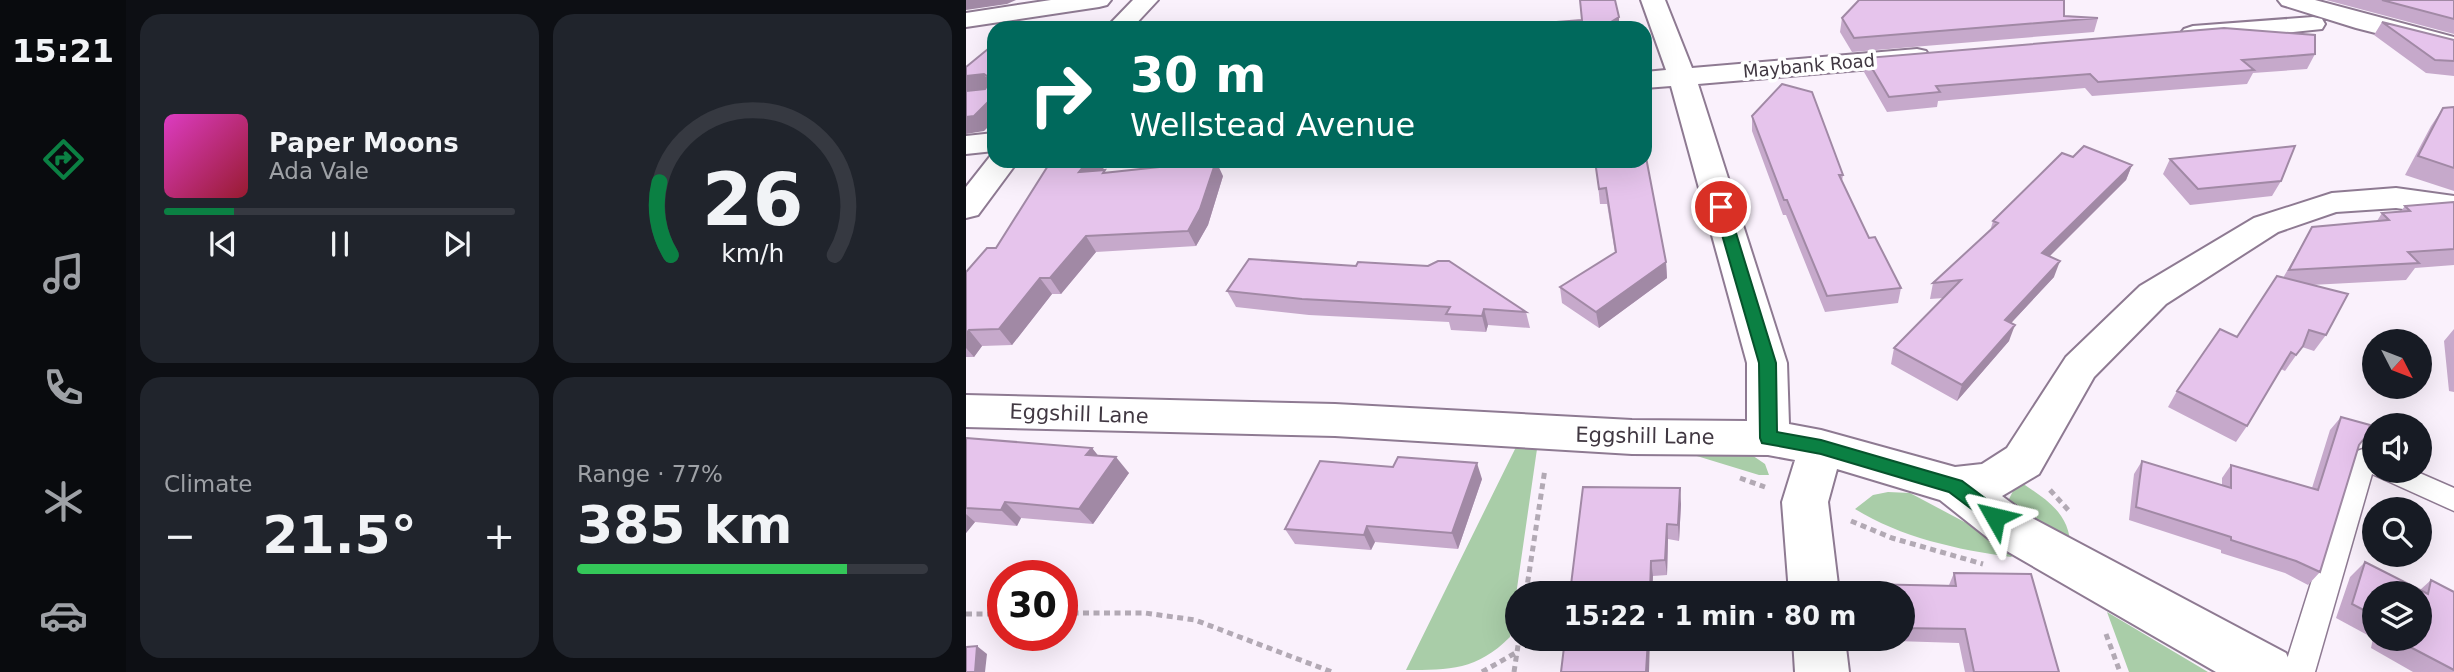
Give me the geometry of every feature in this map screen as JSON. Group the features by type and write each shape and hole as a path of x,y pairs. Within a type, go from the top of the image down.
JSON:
{"street":[{"path":"966,20 1099,0"},
{"path":"1125,21 1146,0"},
{"path":"1653,0 1682,77 1767,363 1769,438"},
{"path":"2290,0 2365,23 2454,45"},
{"path":"2162,36 2313,24"},
{"name":"Maybank Road","path":"1652,79 1943,55"},
{"path":"966,145 987,143"},
{"path":"966,208 997,168"},
{"path":"1955,486 1991,481 2023,461 2080,367 2153,295 2266,225 2332,203 2396,198 2454,206"},
{"name":"Eggshill Lane","path":"966,411 1335,421 1551,433 1769,438 1821,447 1955,486 2015,532 2266,672"},
{"path":"1813,581 1805,502 1821,447"},
{"path":"1820,651 1822,672"}],"lane":[{"path":"2299,672 2362,462"},
{"path":"2417,483 2454,499"}],"path":[{"path":"1528,581 1551,433"},
{"path":"1078,613 1145,613 1195,620 1332,672"},
{"path":"966,614 987,614"},
{"path":"1482,672 1517,652"},
{"path":"1514,672 1517,652"}],"green space":[{"path":"1516,447 1537,449 1518,581 1505,581 1505,642 1486,656 1462,666 1406,670"},
{"path":"1743,449 1765,464 1769,475 1759,475 1687,453"},
{"path":"2022,483 2057,510 2067,527 2071,550 2007,503 2014,489"},
{"path":"1888,492 1910,493 2019,551 2011,557 1950,546 1910,535 1855,509 1873,495"},
{"path":"2107,612 2208,672 2129,672"}],"building":[{"path":"1580,0 1615,0 1619,17 1612,21 1569,21 1582,20"},
{"path":"1859,0 2064,0 2064,16 2098,18 1854,38 1842,18"},
{"path":"2382,0 2454,0 2454,19"},
{"path":"2382,22 2454,40 2454,61 2435,60"},
{"path":"2224,28 2315,35 2315,54 2242,60 2254,70 2098,82 2090,74 1936,86 1940,92 1889,97 1866,58"},
{"path":"987,50 987,76 966,76 966,67"},
{"path":"1782,84 1812,92 1843,175 1839,175 1869,238 1875,237 1901,288 1827,296 1787,200 1784,200 1752,116"},
{"path":"987,86 987,103 974,116 966,117 966,91 985,89"},
{"path":"2454,107 2454,168 2418,156 2443,108"},
{"path":"2084,146 2132,165 2042,253 2060,261 2005,320 2015,325 1962,385 1894,348 1961,280 1933,283 1998,223 1993,221 2062,153 2073,157"},
{"path":"2295,146 2281,181 2198,189 2170,159"},
{"path":"1047,168 1082,168 1079,172 1105,170 1103,173 1150,168 1214,168 1200,209 1188,231 1086,236 1050,278 1040,278 999,329 969,330 966,334 966,272 987,248 996,248"},
{"path":"1596,168 1648,168 1666,262 1596,312 1560,287 1616,252 1606,188 1599,189"},
{"path":"2454,202 2454,249 2408,252 2419,263 2289,270 2312,227 2389,220 2382,213 2410,211 2405,206"},
{"path":"1249,259 1356,266 1358,262 1428,266 1438,261 1449,261 1526,312 1484,309 1482,316 1446,314 1450,307 1302,299 1227,291"},
{"path":"2277,276 2348,294 2326,335 2309,330 2296,355 2291,352 2247,426 2177,391 2220,329 2237,337"},
{"path":"2341,417 2362,423 2362,441 2320,572 2296,561 2231,540 2231,537 2136,507 2142,461 2231,488 2231,465 2318,490"},
{"path":"966,438 1092,448 1086,455 1116,457 1079,509 1005,502 1001,510 966,508"},
{"path":"1398,457 1477,463 1452,533 1367,526 1364,535 1285,529 1320,461 1393,467"},
{"path":"1583,487 1680,488 1678,525 1667,524 1665,560 1651,561 1650,581 1571,581"},
{"path":"2363,567 2375,567 2402,581 2362,581 2362,609 2352,604"},
{"path":"1954,573 2031,574 2059,672 1974,672 1965,629 1915,628 1915,585 1956,586"},
{"path":"2431,580 2454,592 2454,670 2418,651 2432,651"},
{"path":"977,646 975,672 966,672 966,647"},
{"path":"1564,651 1647,651 1646,672 1561,672"}],"route":[{"path":"1721,207 1767,363 1769,438 1821,447 1955,486 1995,517"}]}
